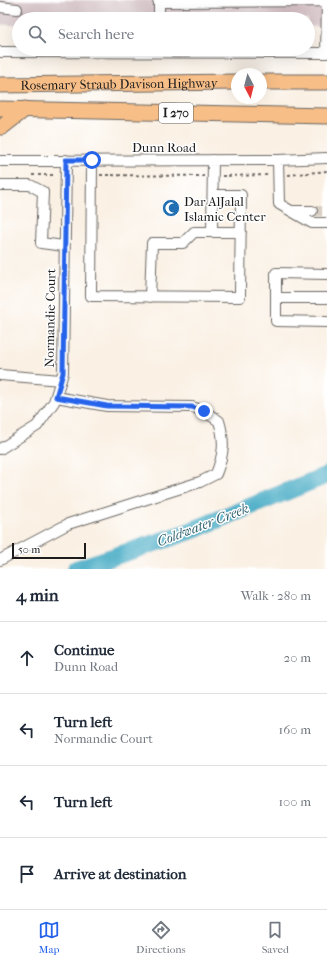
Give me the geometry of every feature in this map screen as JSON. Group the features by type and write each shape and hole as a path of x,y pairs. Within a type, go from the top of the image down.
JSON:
{"highway":[{"name":"Rosemary Straub Davison Highway","path":"0,85 231,82"},
{"path":"267,82 327,82"},
{"name":"Rosemary Straub Davison Highway","path":"0,108 327,116"},
{"path":"0,127 26,109"}],"street":[{"path":"159,12 159,1 327,1 327,53 315,53"},
{"path":"0,7 17,9"},
{"path":"0,52 12,52"},
{"name":"Dunn Road","path":"0,161 278,160 327,158"},
{"name":"Normandie Court","path":"0,449 37,426 54,402 63,373 66,160"},
{"path":"92,160 91,296 240,297 241,195 214,195"},
{"path":"212,231 214,195 213,160"},
{"path":"278,160 279,204 312,223 327,223"},
{"path":"0,185 30,185 43,192 42,243 64,246"},
{"path":"292,211 312,211"},
{"path":"150,297 152,243 183,243 194,232 241,232"},
{"path":"327,274 276,273 276,322 327,322"},
{"path":"276,298 327,298"},
{"path":"0,376 61,380"},
{"path":"0,560 68,524 200,482 216,474 222,460 223,436 219,421 204,411 192,407 107,406 56,397"}],"path":[{"path":"285,175 327,171"},
{"path":"101,175 207,176"},
{"path":"222,176 269,175"}],"shaded area":[{"path":"0,0 327,0 327,26 315,27 315,12 12,12 12,25 0,25"}],"waterway":[{"name":"Coldwater Creek","path":"76,569 188,532 327,475"}],"tunnel":[{"path":"312,211 327,211"}],"place":[{"name":"Dar AlJalal Islamic Center","path":"171,208"}],"route":[{"path":"92,160 66,160 63,373 56,397 66,400 107,406 192,407 204,411"}]}
